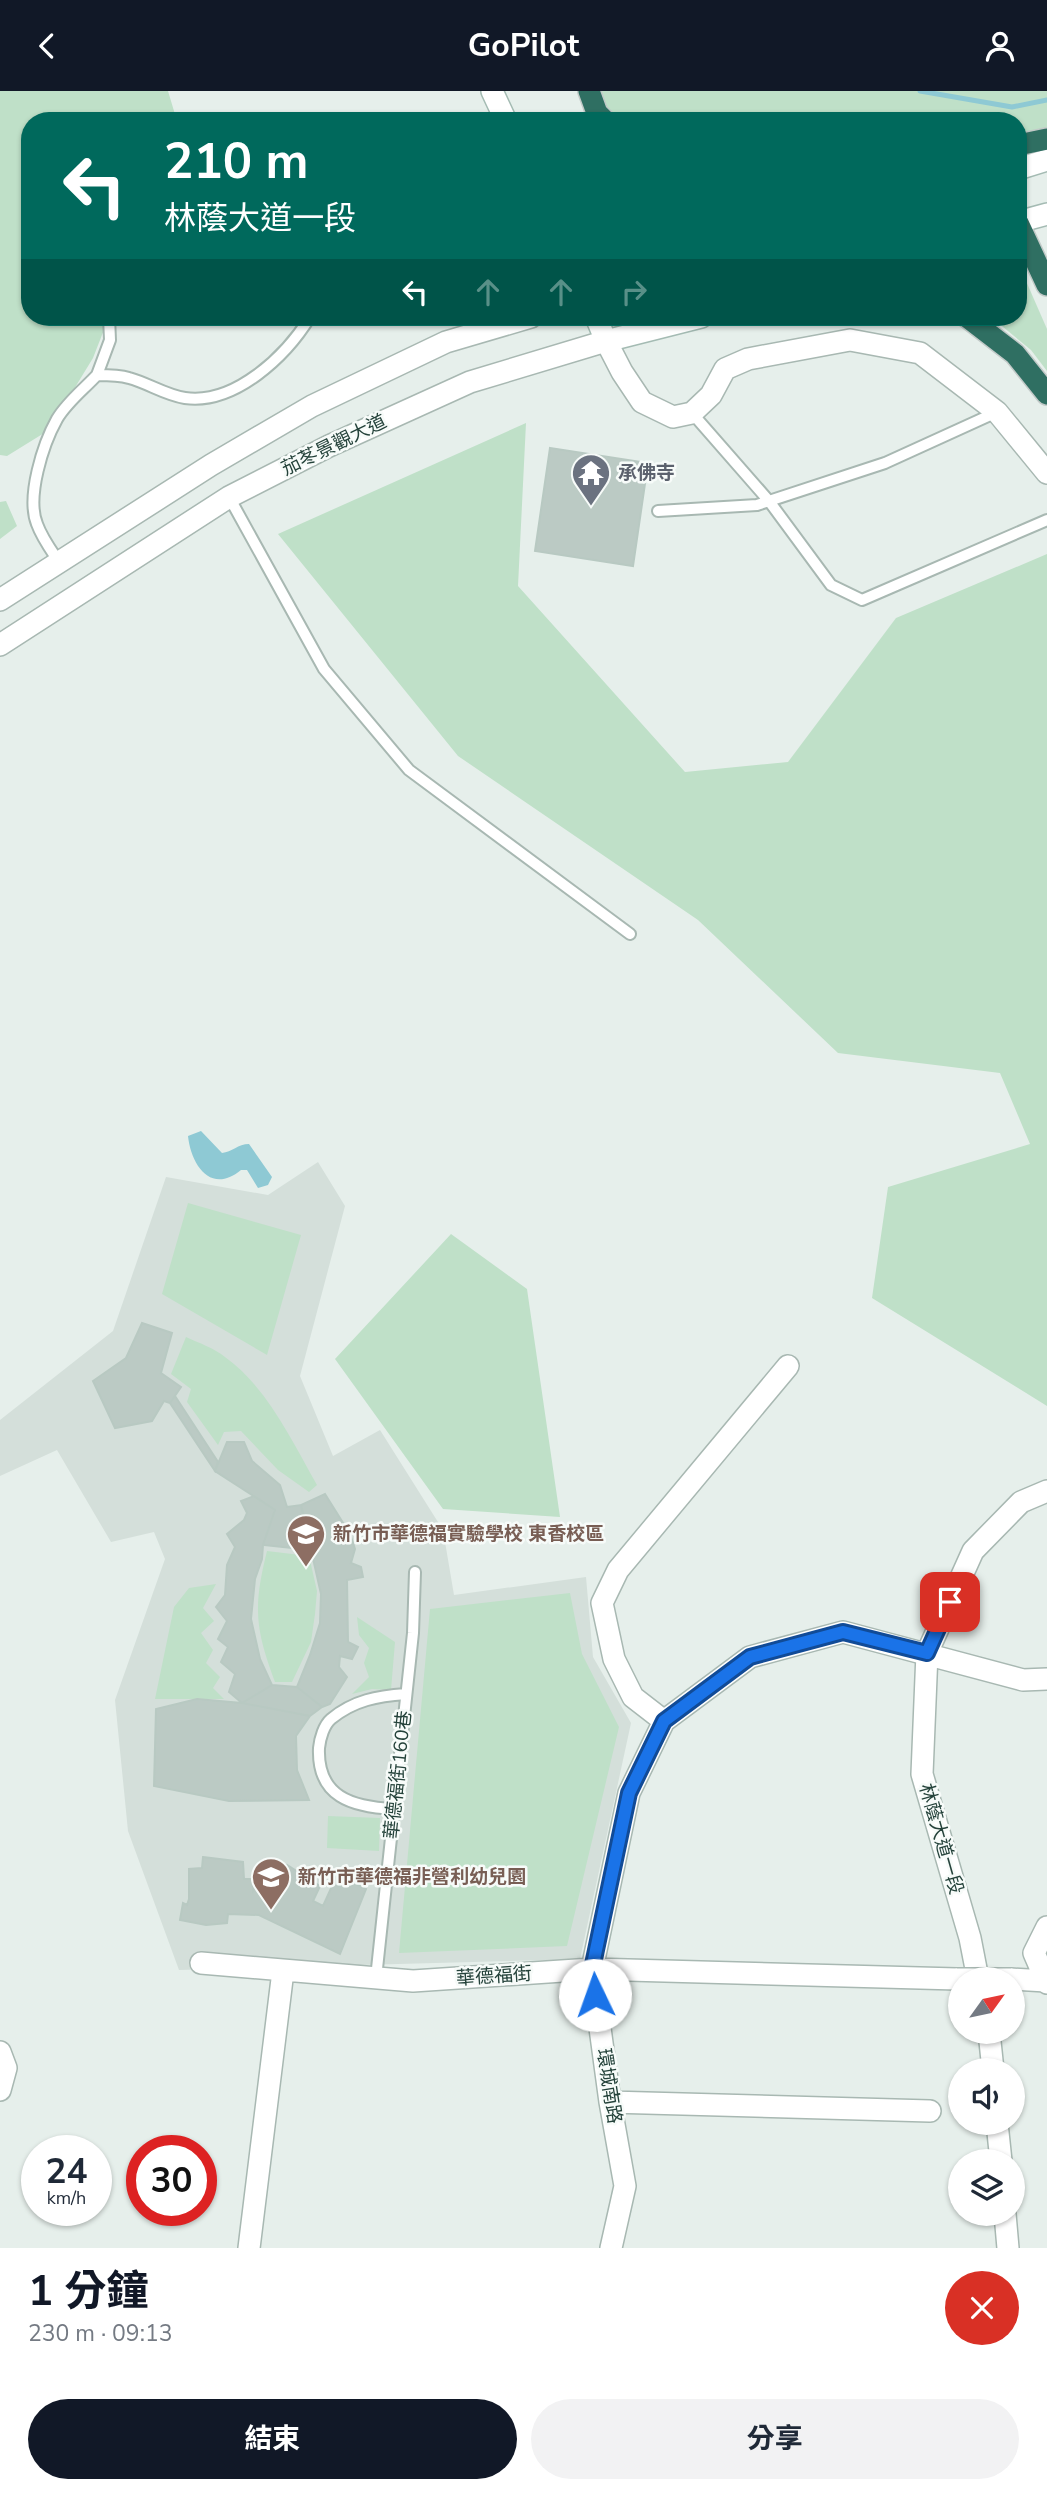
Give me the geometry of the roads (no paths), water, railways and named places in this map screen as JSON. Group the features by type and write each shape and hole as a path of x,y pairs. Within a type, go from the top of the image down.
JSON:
{"highway":[{"path":"589,91 597,112"},
{"path":"1027,143 1047,139"},
{"path":"1027,242 1047,285"},
{"path":"979,326 1015,354 1047,394"}],"street":[{"path":"492,91 502,112"},
{"path":"1027,166 1047,160"},
{"path":"1027,220 1047,214"},
{"path":"0,600 211,465 312,406 446,341 499,326"},
{"path":"600,326 622,372 642,402 673,417 692,412 711,395 725,369 748,359 850,339 920,353 997,412 1047,473"},
{"name":"茄苳景觀大道","path":"0,645 229,498 329,446 470,382 665,326"},
{"path":"664,1721 633,1697 614,1659 602,1603 618,1570 788,1366"},
{"name":"林蔭大道一段","path":"976,1967 970,1938 922,1774 927,1653 973,1551 1021,1502 1047,1491"},
{"name":"環城南路","path":"611,2248 625,2186 610,2102 592,1969 629,1793 664,1721 750,1657 843,1632 1023,1680 1047,1679"},
{"path":"1046,1982 1034,1953 1047,1927"},
{"name":"華德福街","path":"201,1963 412,1981 592,1969 948,1979"},
{"path":"249,2248 283,1971"},
{"name":"華德福街","path":"1026,1980 1046,1982"},
{"path":"0,2052 6,2068 0,2090"},
{"path":"610,2102 930,2111"},
{"path":"1006,2226 1008,2248"}],"lane":[{"path":"59,562 35,522 33,504 37,474 57,419 72,399 97,375 110,340 109,326"},
{"path":"97,375 131,378 185,398 214,397 247,381 276,361 304,326"},
{"path":"692,412 769,501 831,586 862,600 1047,520"},
{"path":"658,511 757,505 885,463 997,412"},
{"path":"229,498 324,669 409,770 629,934"},
{"name":"華德福街160巷","path":"376,1978 413,1633 415,1572"},
{"path":"394,1809 349,1803 331,1789 322,1777 320,1739 329,1720 346,1710 372,1697 407,1694"}],"water":[{"path":"201,1131 222,1153 249,1144 272,1177 268,1185 258,1188 247,1170 220,1179 204,1173 193,1157 188,1136"}],"waterway":[{"path":"920,91 1012,107 1047,100"}],"place":[{"name":"承佛寺","path":"591,507"},
{"name":"新竹市華德福實驗學校 東香校區","path":"306,1568"},
{"name":"新竹市華德福非營利幼兒園","path":"271,1911"}]}
